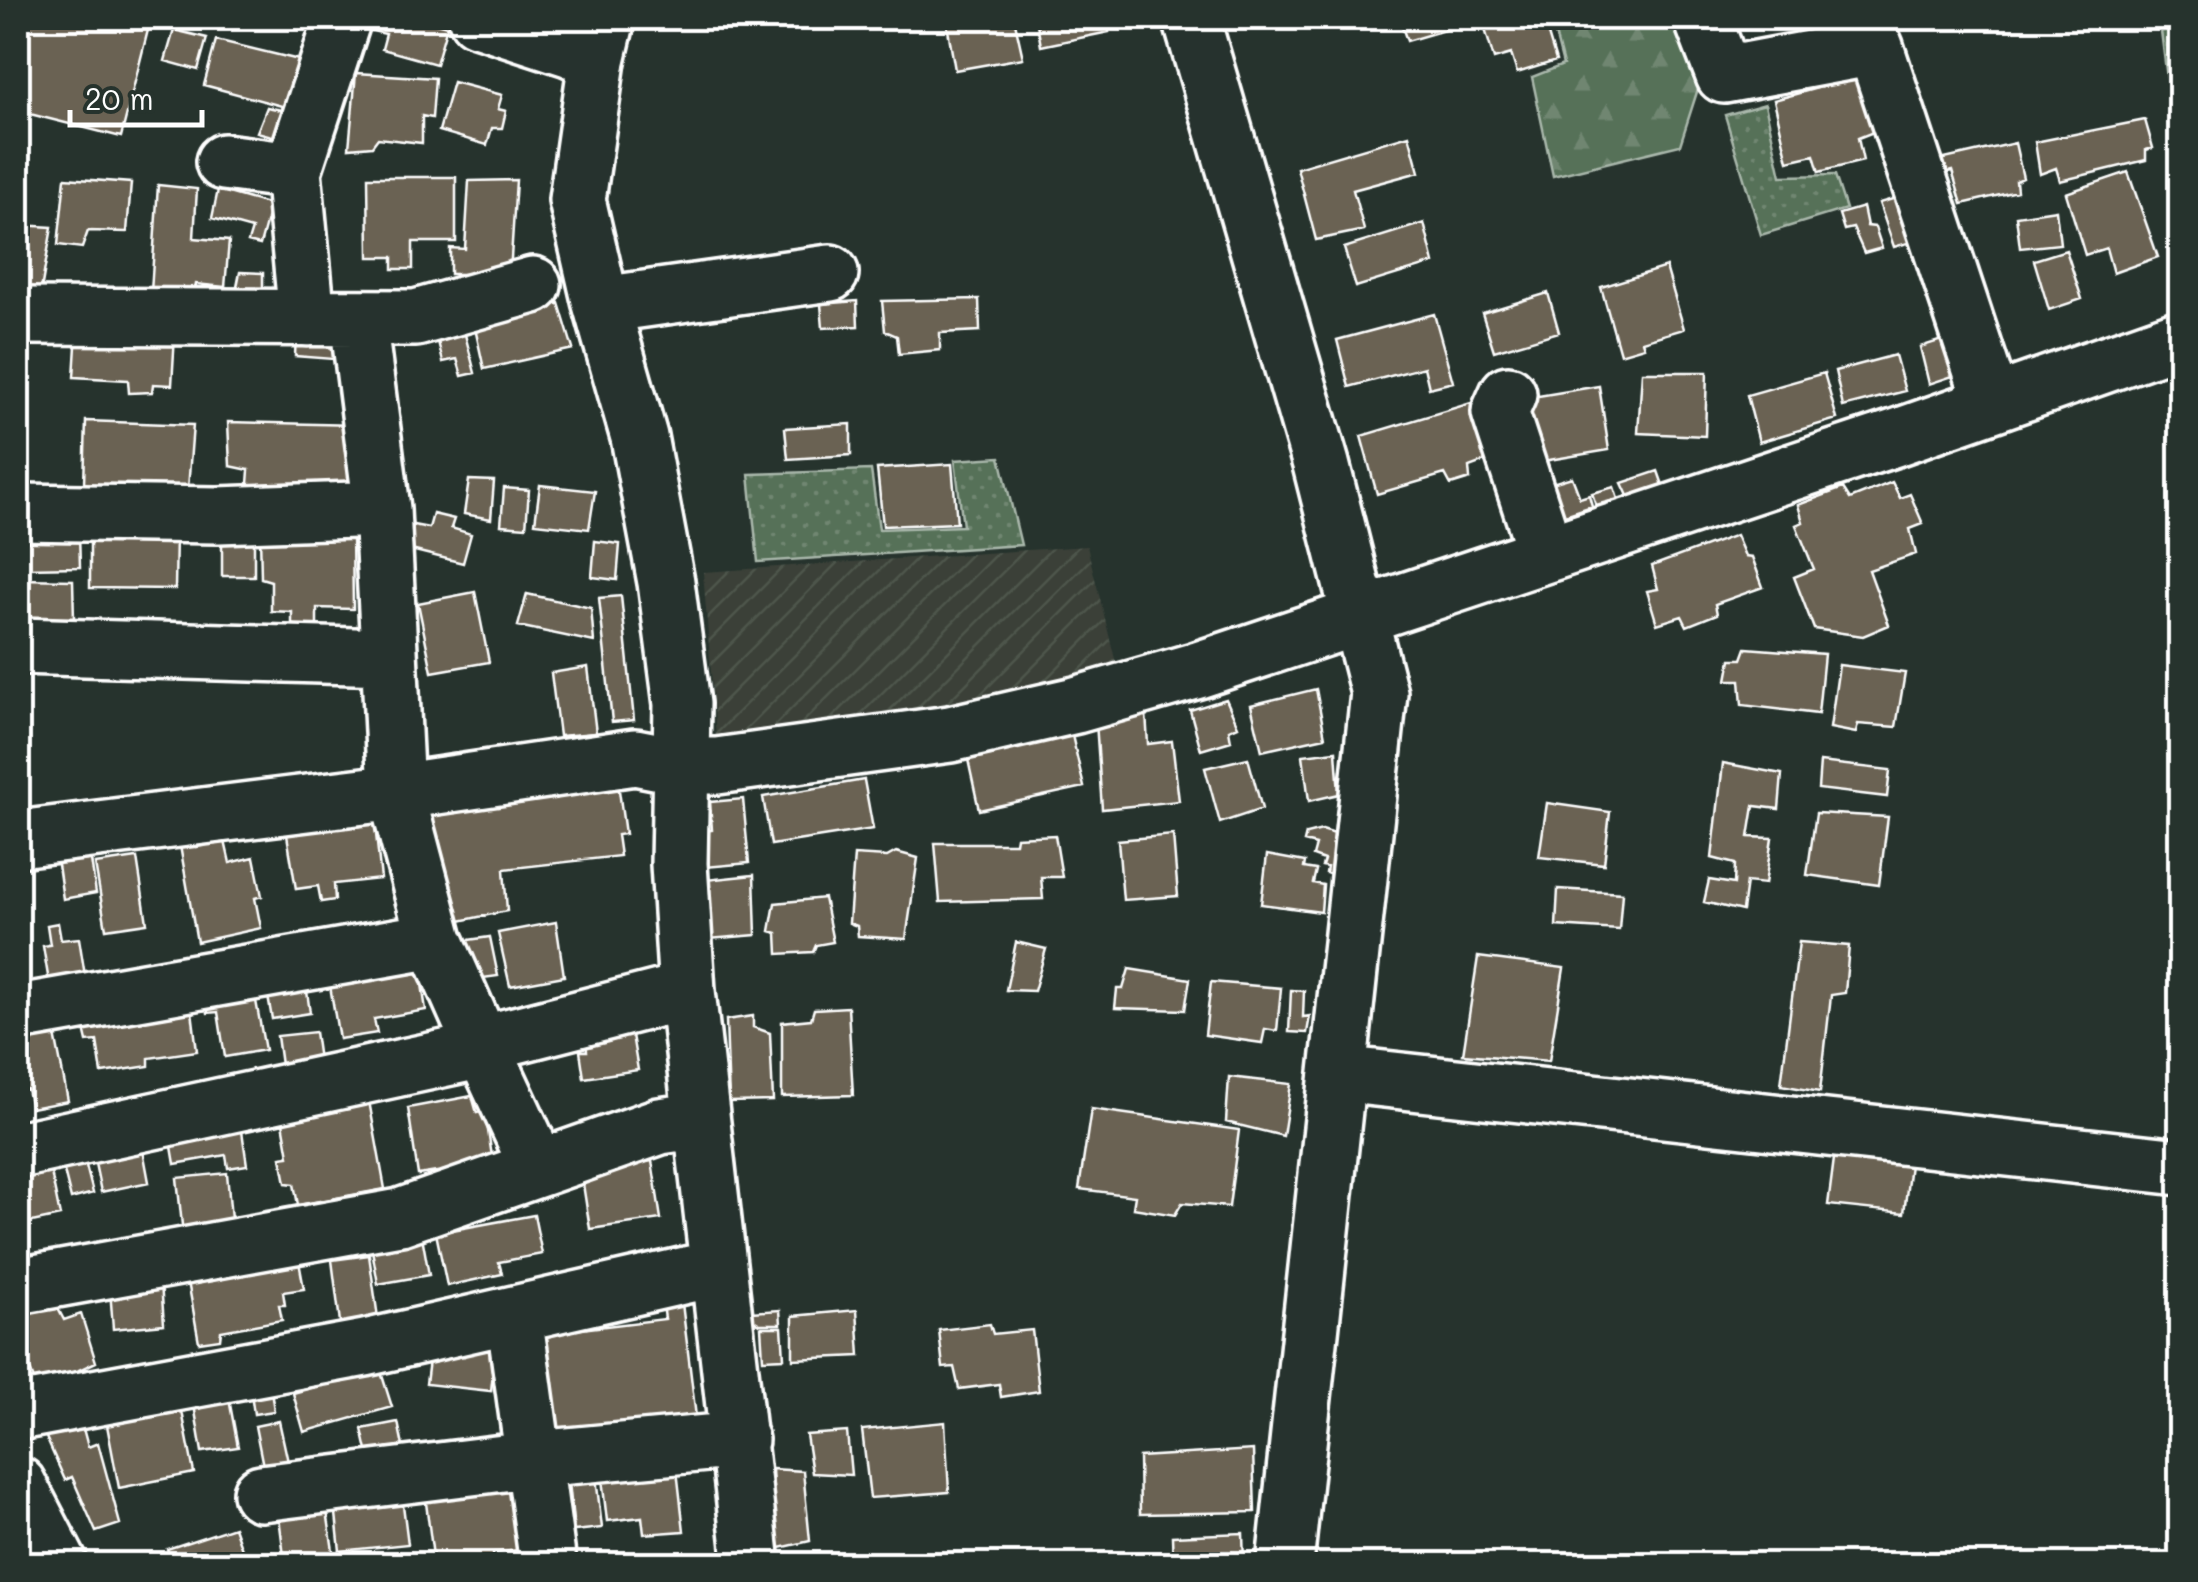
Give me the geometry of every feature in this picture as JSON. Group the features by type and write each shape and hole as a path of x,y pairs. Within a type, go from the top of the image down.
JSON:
{"street":[{"path":"342,18 292,172 382,508 396,792 434,940 538,1167"},
{"path":"476,18 569,48 602,39 577,200 639,437 666,582 682,704 679,864 687,991 752,1564"},
{"path":"1190,18 1322,464 1379,693 1285,1564"},
{"path":"1702,18 1724,75 1875,47 1992,402"},
{"path":"224,162 292,172"},
{"path":"602,306 830,273"},
{"path":"18,316 416,318 534,285"},
{"path":"18,838 396,792 635,757 681,766 717,766 950,734 1198,670 1895,438 2180,338"},
{"path":"1508,394 1500,412 1546,553"},
{"path":"18,512 218,514 382,508"},
{"path":"18,646 389,657"},
{"path":"18,1013 434,940"},
{"path":"18,1150 464,1054 481,1044 687,991"},
{"path":"1339,1074 2180,1167"},
{"path":"18,1286 400,1217 660,1126 702,1120"},
{"path":"18,1412 365,1348 716,1268"},
{"path":"514,1315 548,1564"},
{"path":"261,1493 536,1459 740,1440"},
{"path":"18,1485 59,1564"}],"shaded area":[{"path":"1087,546 1118,671 936,714 717,749 703,572"}],"green space":[{"path":"1551,18 1689,18 1705,67 1680,145 1553,176 1532,77 1563,65"},
{"path":"2180,26 2180,141 2175,142 2161,31"},
{"path":"1765,104 1781,176 1835,175 1846,209 1761,235 1725,115"},
{"path":"1000,457 1021,545 758,562 749,474 871,470 879,529 963,526 955,460"}],"building":[{"path":"18,18 151,18 121,137 18,111"},
{"path":"366,18 417,18 447,26 436,64 382,49 386,34 363,29"},
{"path":"946,18 1014,18 1023,58 955,70"},
{"path":"1036,18 1106,18 1109,32 1041,46"},
{"path":"1399,18 1543,18 1556,61 1517,73 1511,54 1494,59 1482,19 1407,41"},
{"path":"174,30 207,38 198,70 165,61"},
{"path":"216,40 303,61 289,108 204,85"},
{"path":"356,73 435,78 432,118 422,116 422,143 378,138 372,146 349,148"},
{"path":"1861,76 1876,131 1858,138 1863,161 1819,172 1814,155 1788,161 1774,100"},
{"path":"453,82 502,95 498,109 506,111 502,128 492,128 487,145 439,131"},
{"path":"267,107 291,112 283,139 257,132"},
{"path":"2145,120 2153,148 2146,150 2146,160 2060,181 2056,168 2040,174 2035,142"},
{"path":"1409,135 1419,172 1353,190 1364,230 1316,240 1297,168"},
{"path":"2015,143 2023,178 2016,181 2017,191 1962,204 1952,171 1939,174 1940,160"},
{"path":"2128,172 2158,257 2113,273 2106,248 2085,255 2066,193"},
{"path":"368,177 456,177 456,242 413,242 413,269 393,269 393,257 369,257"},
{"path":"65,178 131,183 127,232 88,231 82,248 58,245"},
{"path":"516,180 510,274 450,274 450,248 465,249 469,181"},
{"path":"158,185 197,189 194,238 229,241 225,287 196,284 194,295 151,292"},
{"path":"218,190 271,205 260,245 248,242 252,229 212,218"},
{"path":"1903,196 1915,241 1894,247 1879,203"},
{"path":"1863,207 1867,226 1875,227 1882,248 1864,253 1853,228 1844,230 1839,214"},
{"path":"2056,210 2060,244 2020,248 2016,216"},
{"path":"1424,223 1434,263 1356,287 1344,248"},
{"path":"19,225 52,227 40,296 18,292"},
{"path":"2066,250 2082,299 2049,310 2034,260"},
{"path":"1666,267 1684,329 1642,341 1644,347 1620,354 1601,287"},
{"path":"240,272 263,273 263,300 235,297"},
{"path":"1548,293 1559,332 1494,351 1482,313"},
{"path":"979,299 980,331 940,333 940,350 899,354 897,336 885,331 882,301"},
{"path":"857,301 858,326 823,328 821,304"},
{"path":"559,303 573,349 484,369 475,328"},
{"path":"1434,314 1453,382 1429,388 1424,367 1349,387 1337,340"},
{"path":"462,323 475,373 462,376 457,359 443,362 435,329"},
{"path":"77,330 175,335 172,385 153,384 152,392 129,393 128,380 74,377"},
{"path":"296,333 335,334 333,359 295,356"},
{"path":"1948,338 1956,375 1929,384 1920,347"},
{"path":"1895,355 1905,391 1843,407 1835,371"},
{"path":"1642,372 1707,372 1705,436 1638,433"},
{"path":"1824,373 1837,419 1759,442 1747,395"},
{"path":"1599,386 1609,450 1537,462 1526,398"},
{"path":"1471,403 1488,460 1469,467 1470,479 1451,485 1445,474 1377,494 1361,436"},
{"path":"86,421 193,425 188,489 84,484"},
{"path":"228,422 357,425 353,487 248,484 249,470 230,466"},
{"path":"851,424 851,455 788,459 785,428"},
{"path":"952,464 957,523 883,526 877,469"},
{"path":"1658,471 1664,488 1629,498 1622,483"},
{"path":"1572,477 1580,498 1589,495 1592,506 1556,518 1545,485"},
{"path":"469,480 494,481 491,519 464,514"},
{"path":"1892,482 1900,498 1910,494 1923,524 1910,529 1916,554 1869,570 1889,625 1863,636 1814,629 1794,577 1814,569 1796,525 1803,522 1798,505 1843,488 1850,499"},
{"path":"540,485 595,491 589,529 535,523"},
{"path":"1614,487 1618,499 1596,505 1592,493"},
{"path":"504,488 529,490 526,527 501,525"},
{"path":"433,514 454,519 451,528 471,534 463,563 407,549 413,525 429,528"},
{"path":"90,532 176,533 175,589 90,588"},
{"path":"26,533 79,533 80,567 26,568"},
{"path":"222,533 254,533 254,576 222,576"},
{"path":"260,533 352,533 353,609 317,608 317,630 292,630 292,612 271,611 271,581 261,578"},
{"path":"1736,535 1745,556 1752,557 1763,587 1715,604 1717,614 1687,626 1682,616 1657,624 1647,591 1658,589 1652,566"},
{"path":"595,541 620,544 617,580 592,577"},
{"path":"18,579 73,580 74,620 18,618"},
{"path":"475,592 489,662 432,672 418,603"},
{"path":"527,594 591,608 594,642 518,626"},
{"path":"621,596 634,720 612,722 599,598"},
{"path":"1746,648 1824,654 1818,714 1742,705 1740,680 1727,680 1731,659 1742,659"},
{"path":"1839,665 1905,673 1896,727 1858,724 1856,733 1830,728"},
{"path":"588,667 596,733 559,736 551,673"},
{"path":"1316,689 1325,737 1262,751 1251,705"},
{"path":"1226,699 1238,726 1229,730 1231,741 1201,750 1190,710"},
{"path":"1146,713 1148,744 1172,741 1179,801 1102,809 1096,722"},
{"path":"1071,731 1084,787 979,810 967,755"},
{"path":"1336,751 1339,794 1309,801 1303,755"},
{"path":"1248,758 1262,809 1220,823 1205,768"},
{"path":"1820,762 1890,770 1887,797 1818,789"},
{"path":"1723,763 1782,774 1779,809 1754,806 1749,837 1772,838 1765,884 1746,882 1742,911 1704,902 1709,880 1734,884 1735,864 1712,858"},
{"path":"864,780 873,829 771,845 763,797"},
{"path":"618,783 625,834 617,835 620,856 504,869 507,911 455,922 429,820 439,803"},
{"path":"743,799 749,863 706,867 703,831 712,830 710,802"},
{"path":"1547,803 1610,812 1604,864 1539,857"},
{"path":"1816,813 1888,817 1879,885 1807,875"},
{"path":"374,816 381,879 334,884 335,900 321,902 318,886 296,889 286,829"},
{"path":"1322,830 1348,838 1343,880 1326,873 1324,860 1313,856 1316,845 1304,842 1306,834"},
{"path":"1055,835 1062,877 1041,877 1043,899 940,902 935,843 1015,843 1016,837"},
{"path":"1173,835 1178,896 1123,900 1118,840"},
{"path":"195,837 197,847 225,841 230,863 254,857 262,896 255,898 261,928 197,942 179,840"},
{"path":"896,852 918,858 906,939 858,936 857,926 849,923 854,855 887,857"},
{"path":"90,853 96,893 63,899 57,858"},
{"path":"1267,855 1305,862 1304,868 1316,870 1313,883 1323,885 1321,912 1261,904"},
{"path":"137,858 147,923 106,929 95,864"},
{"path":"754,875 756,935 709,939 705,880"},
{"path":"1558,889 1622,893 1619,930 1556,926"},
{"path":"824,898 833,942 816,945 813,952 778,954 777,933 770,931 775,903"},
{"path":"556,922 564,976 510,986 498,933"},
{"path":"58,923 61,940 79,938 87,988 51,994 43,946 50,945 47,925"},
{"path":"490,937 498,976 476,979 461,941"},
{"path":"1016,942 1046,949 1034,991 1006,990"},
{"path":"1799,942 1849,946 1845,993 1831,995 1820,1092 1781,1085"},
{"path":"1478,957 1564,968 1549,1061 1463,1054"},
{"path":"419,965 426,1010 374,1019 377,1033 339,1039 329,980"},
{"path":"1129,969 1190,979 1185,1010 1115,1008 1117,989 1123,989"},
{"path":"1211,982 1281,988 1277,1031 1265,1029 1262,1043 1205,1035"},
{"path":"306,984 310,1013 272,1019 267,991"},
{"path":"254,990 265,1050 225,1057 218,1012 208,1013 206,998"},
{"path":"1291,990 1304,991 1303,1017 1310,1016 1307,1033 1289,1032"},
{"path":"190,995 197,1051 149,1058 149,1066 102,1073 97,1041 87,1042 80,1012"},
{"path":"848,1007 853,1095 782,1097 782,1022 811,1019 814,1009"},
{"path":"753,1016 753,1027 770,1033 773,1101 729,1102 726,1020"},
{"path":"54,1029 68,1101 31,1108 27,1089 18,1091 18,1036"},
{"path":"315,1032 319,1060 281,1065 277,1036"},
{"path":"632,1035 638,1070 584,1078 580,1051 587,1051 586,1043"},
{"path":"1229,1077 1291,1084 1283,1136 1226,1122"},
{"path":"472,1096 477,1113 485,1111 493,1163 418,1175 408,1108"},
{"path":"369,1101 385,1189 298,1205 294,1184 286,1183 281,1157 289,1156 282,1117"},
{"path":"1091,1109 1239,1130 1229,1207 1182,1203 1175,1215 1133,1208 1135,1196 1079,1189"},
{"path":"241,1124 247,1165 228,1168 226,1155 175,1164 170,1135"},
{"path":"141,1139 149,1182 101,1192 92,1149"},
{"path":"81,1146 93,1193 71,1199 59,1151"},
{"path":"1835,1151 1911,1156 1904,1213 1828,1205"},
{"path":"47,1153 60,1216 18,1225 18,1159"},
{"path":"652,1161 661,1219 590,1229 581,1171"},
{"path":"227,1173 232,1230 183,1235 177,1178"},
{"path":"534,1215 542,1254 499,1262 502,1274 447,1286 436,1233"},
{"path":"422,1236 429,1275 378,1284 371,1244"},
{"path":"369,1255 379,1325 341,1330 332,1260"},
{"path":"298,1256 304,1289 283,1292 285,1305 279,1305 282,1320 221,1331 220,1339 199,1342 187,1276"},
{"path":"161,1283 164,1324 113,1329 110,1289"},
{"path":"681,1295 696,1417 552,1435 539,1334 665,1319 662,1297"},
{"path":"54,1301 64,1320 81,1314 96,1362 79,1370 76,1379 37,1388 18,1338 18,1315"},
{"path":"780,1310 781,1324 760,1324 752,1319 752,1312"},
{"path":"857,1310 860,1356 793,1359 793,1316"},
{"path":"990,1324 993,1334 1032,1330 1039,1391 1001,1397 999,1384 959,1389 954,1367 943,1368 939,1330"},
{"path":"761,1327 782,1327 784,1358 763,1359"},
{"path":"466,1342 496,1345 491,1391 426,1384 430,1352 464,1356"},
{"path":"380,1369 392,1407 304,1432 293,1393"},
{"path":"271,1390 274,1411 254,1414 251,1393"},
{"path":"229,1399 238,1447 202,1452 194,1405"},
{"path":"181,1406 194,1473 119,1488 106,1420"},
{"path":"80,1417 88,1447 98,1443 120,1524 96,1532 72,1477 65,1480 44,1433"},
{"path":"279,1421 290,1471 265,1476 255,1426"},
{"path":"398,1422 405,1456 370,1464 362,1429"},
{"path":"945,1422 949,1492 870,1498 862,1430"},
{"path":"847,1432 851,1475 812,1473 806,1435"},
{"path":"1253,1450 1255,1512 1140,1514 1139,1457"},
{"path":"595,1469 602,1528 574,1531 568,1472"},
{"path":"772,1469 803,1471 810,1541 776,1549"},
{"path":"677,1470 684,1531 644,1534 642,1517 607,1521 602,1478"},
{"path":"529,1482 537,1548 493,1553 494,1564 434,1564 425,1495"},
{"path":"402,1497 408,1544 340,1551 335,1504"},
{"path":"327,1511 335,1564 285,1564 279,1517"},
{"path":"234,1527 247,1564 173,1564 167,1549"},
{"path":"1243,1533 1244,1564 1173,1564 1172,1536"}]}
